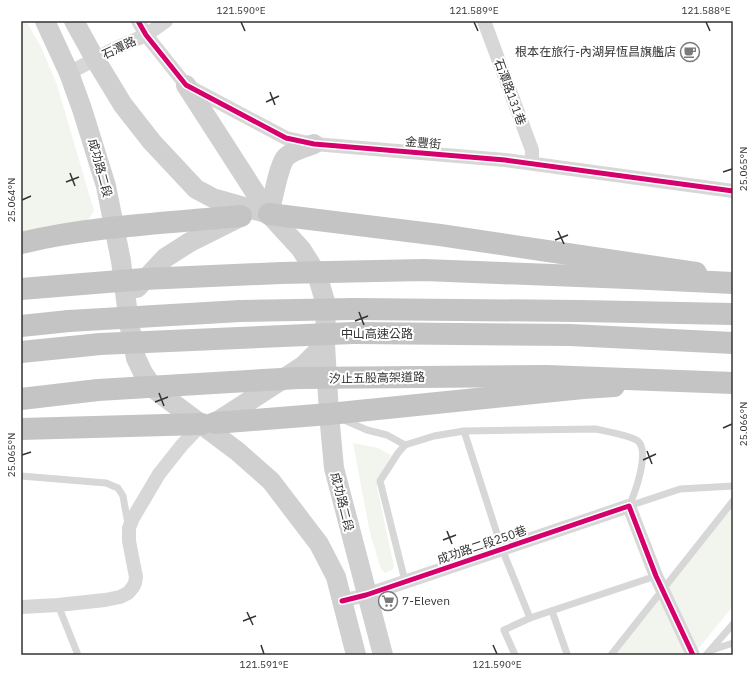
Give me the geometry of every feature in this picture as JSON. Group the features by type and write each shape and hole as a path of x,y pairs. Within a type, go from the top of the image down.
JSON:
{"highway":[{"path":"269,214 440,235 629,264 733,278"},
{"path":"21,243 37,239 114,228 241,216"},
{"path":"21,289 144,279 281,273 424,270 733,283"},
{"name":"中山高速公路","path":"21,326 69,321 240,311 354,309 580,310 733,314"},
{"name":"中山高速公路","path":"21,352 100,344 353,333 570,335 733,343"},
{"name":"汐止五股高架道路","path":"21,399 98,390 298,378 547,376 733,383"},
{"path":"21,429 208,424 329,414 583,388 733,379"}],"main road":[{"name":"成功路二段","path":"45,21 69,73 102,172 121,261 129,324 136,358 142,373 154,389 208,424 271,481 319,544 336,577 356,655"},
{"path":"74,21 95,60 123,105 152,142 196,189 213,198 269,214"},
{"path":"186,85 269,214"},
{"path":"269,214 281,169 286,158 296,151 314,144"},
{"name":"成功路二段","path":"129,324 134,292 165,258 190,242 241,216 269,214 301,249 318,274 326,305 325,344 334,468 366,595 383,655"},
{"path":"208,424 303,366 325,344"}],"street":[{"name":"金豐街","path":"138,21 146,35 186,85 286,138 314,144 532,163 733,191"},
{"name":"石潭路","path":"69,73 112,50 146,35 166,21"},
{"name":"石潭路131巷","path":"484,21 532,150 532,163"},
{"path":"21,607 105,600 120,598 128,593 135,583 136,577 129,541 129,528 133,518 159,474 182,445 208,424"},
{"path":"629,506 662,590 693,655"},
{"name":"成功路二段250巷","path":"342,601 366,595 629,506"}],"lane":[{"path":"329,414 367,430 387,435 405,445"},
{"path":"405,582 380,480 405,445 434,436 464,431 596,429 637,440 642,447 643,456 636,489 629,506"},
{"path":"464,431 502,549 530,618"},
{"path":"21,476 106,483 118,488 123,496 129,528"},
{"path":"629,506 680,489 733,486"},
{"path":"611,655 733,501"},
{"path":"515,655 504,630 530,618 656,576"},
{"path":"58,605 78,655"},
{"path":"552,611 566,655"},
{"path":"708,653 733,624"},
{"path":"708,653 733,643"}],"shaded area":[{"path":"21,21 26,21 41,47 57,85 94,211 84,225 21,234"},
{"path":"353,443 378,448 391,455 377,487 394,567 392,570 385,573 381,569 370,533"},
{"path":"733,507 733,606 693,655 616,655"}],"cycle path":[{"path":"138,21 146,35 186,85 286,138 314,144 505,160 733,191"},
{"path":"342,601 366,595 629,506 656,576 693,655"}],"place":[{"name":"根本在旅行-內湖昇恆昌旗艦店","path":"690,52"},
{"name":"7-Eleven","path":"388,601"}]}
